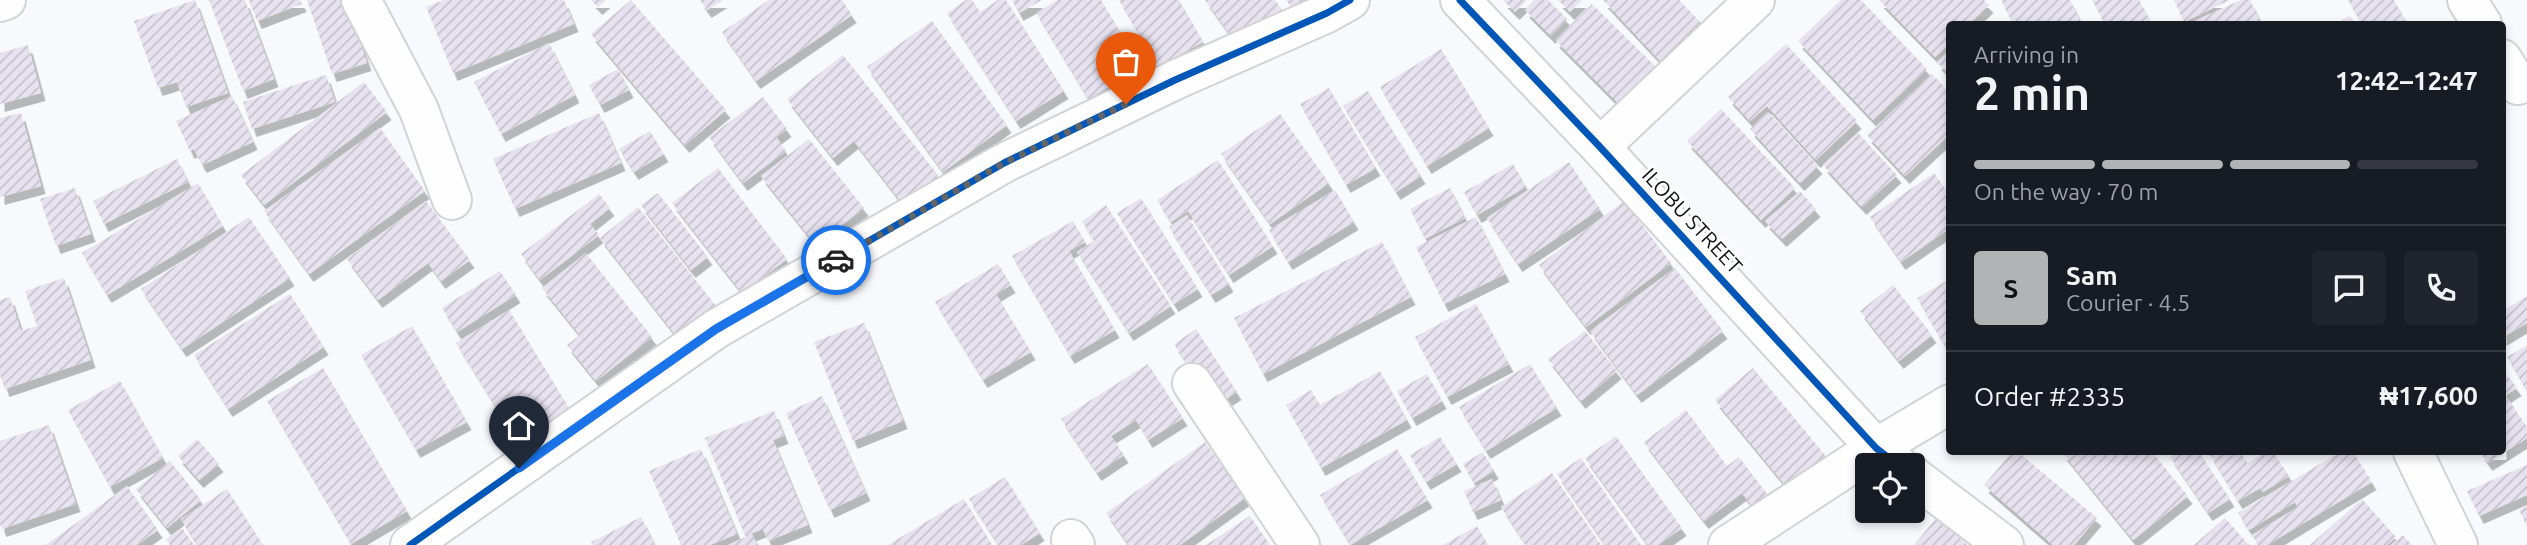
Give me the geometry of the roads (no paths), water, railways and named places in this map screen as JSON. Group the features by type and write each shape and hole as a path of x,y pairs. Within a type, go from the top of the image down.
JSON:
{"street":[{"path":"0,2 6,0"},
{"path":"361,0 419,110 452,200"},
{"path":"410,545 728,322 1004,163 1175,80 1327,13 1350,0"},
{"name":"ILOBU STREET","path":"1460,0 1883,453"},
{"path":"1600,147 1755,0"},
{"path":"2467,0 2480,21"},
{"path":"1192,383 1300,545"},
{"path":"1892,453 1946,407"},
{"path":"2414,455 2458,545"},
{"path":"1728,545 1855,475"},
{"path":"1925,485 2004,545"}]}
